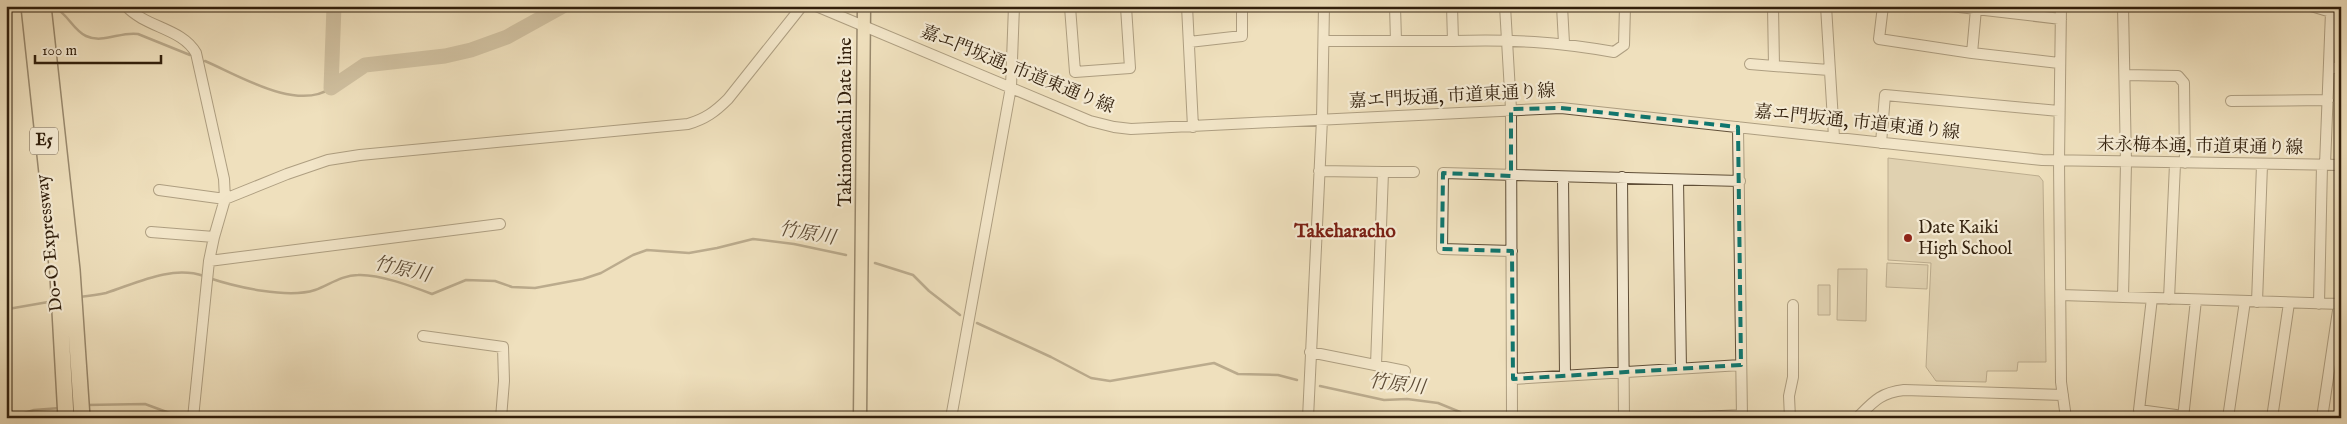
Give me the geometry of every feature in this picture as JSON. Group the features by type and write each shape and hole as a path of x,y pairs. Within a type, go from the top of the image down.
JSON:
{"highway":[{"name":"Do-O Expressway","path":"30,6 65,273 76,308 82,418"},
{"name":"Do-O Expressway","path":"42,6 65,273 60,312 66,410"}],"main road":[{"name":"Takinomachi Date line","path":"860,418 864,6"}],"street":[{"path":"126,6 144,21 183,38 192,44 196,52 224,179 225,198 209,261 193,418"},
{"path":"159,190 225,198 328,160 360,155 688,124 703,120 715,112 728,99 802,6"},
{"name":"嘉エ門坂通, 市道東通り線","path":"816,6 1090,121 1114,127 1131,129 1192,127 1511,109 1561,108 2058,161"},
{"path":"951,418 1011,87 1014,6"},
{"path":"1041,6 1141,6"},
{"path":"1187,6 1192,127"},
{"path":"1189,42 1242,36 1242,6"},
{"path":"1308,418 1320,171 1324,6"},
{"path":"1395,6 1396,41"},
{"path":"1452,6 1453,40"},
{"path":"1504,6 1511,109 1512,418"},
{"path":"1562,6 1564,43"},
{"path":"1324,40 1506,39 1564,43 1614,52 1624,45 1626,6"},
{"path":"1773,6 1774,66"},
{"path":"1826,6 1834,137"},
{"path":"1882,6 1879,39 1972,53 2059,63"},
{"path":"1951,6 2061,19"},
{"path":"2061,6 2058,161 2063,395 2066,418"},
{"path":"2123,6 2126,163 2123,297"},
{"path":"2311,6 2331,12 2319,304"},
{"path":"1070,7 1075,72 1130,68 1126,7"},
{"path":"1972,53 1976,9"},
{"path":"1750,64 1829,70"},
{"path":"2329,68 2341,68"},
{"path":"2125,75 2178,76 2184,83 2180,163 2168,299"},
{"path":"1881,143 1885,95 2059,111"},
{"path":"2231,101 2328,100"},
{"path":"1681,418 1742,416 1738,127"},
{"name":"末永梅本通, 市道東通り線","path":"2058,161 2341,165"},
{"path":"2257,302 2262,165"},
{"path":"1320,171 1414,172"},
{"path":"1376,365 1383,172"},
{"path":"1512,251 1442,249 1443,173 1740,181"},
{"path":"1563,176 1565,375"},
{"path":"1622,177 1624,418"},
{"path":"1678,180 1681,369"},
{"path":"209,261 500,224"},
{"path":"151,232 214,237"},
{"path":"2061,295 2340,304 2322,418"},
{"path":"2152,298 2139,410 2183,417 2196,300"},
{"path":"2228,418 2245,301"},
{"path":"2272,418 2289,303"},
{"path":"1790,418 1789,396 1794,377 1793,305"},
{"path":"423,336 503,347 504,380 501,418"},
{"path":"1310,352 1405,371"},
{"path":"1513,379 1741,365"},
{"path":"1857,418 1878,398 1888,392 1904,390 2063,395"}],"highlighted area":[{"path":"1561,108 1738,127 1741,365 1513,379 1512,251 1442,249 1443,173 1511,176 1511,109"}],"shaded area":[{"path":"2337,6 2341,6 2341,62 2336,59"},
{"path":"1888,158 2039,176 2043,181 2046,362 2018,362 2017,371 1987,371 1986,382 1936,381 1926,367 1931,263 1888,260"},
{"path":"1887,263 1928,265 1927,289 1886,287"},
{"path":"1838,269 1867,269 1866,321 1837,320"},
{"path":"1818,285 1830,285 1830,315 1818,315"}],"waterway":[{"path":"331,88 334,6"},
{"path":"331,88 365,65 445,56 471,50 507,37 563,6"},
{"path":"54,7 77,30 86,36 99,39 125,34 138,34 190,55"},
{"path":"205,61 250,82 285,94 302,96 317,94 331,88"},
{"name":"竹原川","path":"209,278 262,291 291,293 315,290 352,275 366,275 395,281 432,294 466,280 495,281 512,287 535,288 583,279 601,273 633,255 647,250 689,253 753,239 794,244 846,255"},
{"name":"竹原川","path":"875,263 913,275 929,291 960,315"},
{"name":"竹原川","path":"79,297 106,293 142,280 167,274 192,273 204,276"},
{"name":"竹原川","path":"8,309 54,301"},
{"name":"竹原川","path":"977,323 1051,357 1091,378 1110,381 1214,363 1238,374 1278,375 1297,380"},
{"name":"竹原川","path":"1320,386 1384,400 1407,399 1438,403 1460,412 1468,418"},
{"path":"86,405 145,404 183,418"},
{"path":"8,418 34,410 60,408"}],"place":[{"name":"Date Kaiki High School","path":"1908,238"}],"district":[{"name":"Takeharacho","path":"1345,232"}]}
